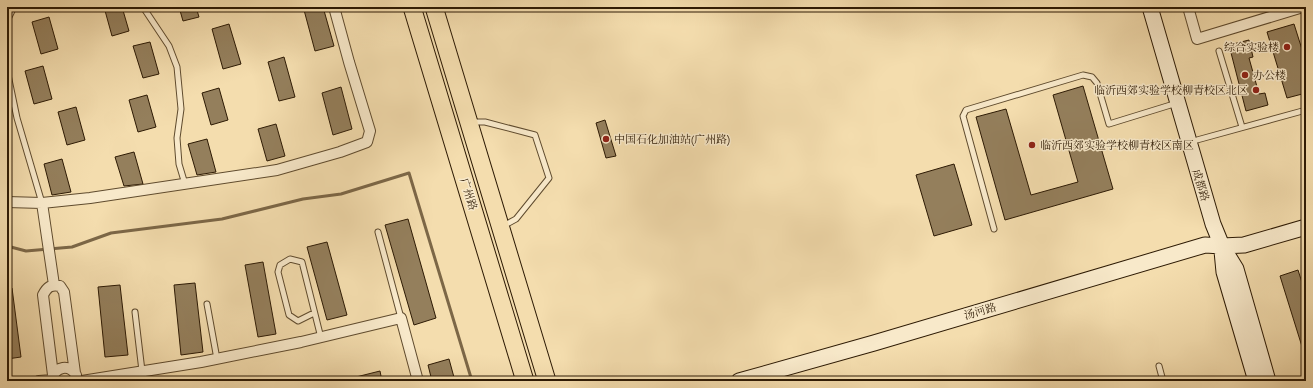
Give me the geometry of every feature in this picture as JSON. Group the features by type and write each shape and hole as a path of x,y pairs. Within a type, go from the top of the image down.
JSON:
{"main road":[{"name":"广州路","path":"412,7 525,381"},
{"name":"广州路","path":"434,7 547,380"}],"street":[{"path":"7,202 42,203 132,193 277,170 340,152 367,142 370,130 334,7"},
{"name":"成都路","path":"1150,7 1213,224 1222,246 1236,269 1268,381"},
{"name":"成都路","path":"1158,7 1220,222 1224,272 1256,381"},
{"path":"1188,7 1198,39 1303,7"},
{"path":"42,203 54,285"},
{"name":"汤河路","path":"772,381 1208,253 1242,236 1306,218"},
{"name":"汤河路","path":"739,381 874,343 1205,245 1244,245 1306,227"},
{"path":"52,379 43,296 47,288 54,285 60,286 64,292 76,377"},
{"path":"82,381 217,359 321,338 401,318 418,381"},
{"path":"39,381 52,379 60,368 66,367 76,377"}],"lane":[{"path":"7,21 14,7"},
{"path":"143,7 169,46 177,67 181,109 177,138 179,164 185,184"},
{"path":"1219,51 1242,127"},
{"path":"7,70 17,118 42,203"},
{"path":"994,229 962,116 966,110 1083,75 1092,77 1098,83 1109,124 1178,103"},
{"path":"1197,140 1306,110"},
{"path":"469,122 485,122 535,135 549,178 516,219 501,227"},
{"path":"378,232 401,318"},
{"path":"314,312 298,321 289,315 278,272 280,264 290,259 302,262 321,338"},
{"path":"207,304 217,359"},
{"path":"135,312 142,372"},
{"path":"1159,366 1163,381"}],"building":[{"path":"104,7 122,7 129,31 112,36"},
{"path":"179,7 196,7 199,17 183,21"},
{"path":"313,7 323,7 334,46 315,51 304,10"},
{"path":"49,17 58,49 41,54 32,22"},
{"path":"229,24 241,64 223,69 212,29"},
{"name":"综合实验楼","path":"1294,24 1306,62 1306,93 1287,98 1267,32"},
{"name":"办公楼","path":"1249,40 1253,57 1249,58 1259,94 1265,93 1268,105 1246,111 1229,45"},
{"path":"150,42 159,74 143,78 133,46"},
{"path":"284,57 295,97 279,101 268,62"},
{"path":"43,66 52,99 34,104 25,71"},
{"path":"1083,86 1113,189 1005,220 976,117 1006,109 1031,195 1078,182 1053,95"},
{"path":"341,87 352,129 333,135 322,93"},
{"path":"219,88 228,120 211,125 202,93"},
{"path":"147,95 156,127 138,132 129,100"},
{"path":"76,107 85,140 67,145 58,112"},
{"name":"中国石化加油站(广州路)","path":"605,120 616,156 606,158 596,123"},
{"path":"276,124 285,156 267,161 258,129"},
{"path":"207,139 216,172 197,175 188,144"},
{"path":"134,152 143,184 124,186 115,157"},
{"path":"62,159 71,192 52,195 44,164"},
{"path":"954,164 972,225 934,236 916,175"},
{"path":"408,219 436,318 414,325 385,225"},
{"path":"327,242 347,315 327,320 307,247"},
{"path":"263,262 276,334 258,337 245,265"},
{"path":"1298,270 1306,295 1306,353 1304,353 1280,276"},
{"path":"195,283 203,352 181,355 174,285"},
{"path":"120,285 128,355 105,357 98,287"},
{"path":"7,288 12,288 21,357 7,359"},
{"path":"449,359 455,381 432,381 428,365"},
{"path":"380,371 382,381 352,381 352,378"}],"waterway":[{"path":"7,246 26,251 72,247 111,233 222,219 303,199 341,194 409,173 472,381"}],"place":[{"name":"综合实验楼","path":"1287,47"},
{"name":"办公楼","path":"1245,75"},
{"name":"临沂西郊实验学校柳青校区北区","path":"1256,90"},
{"name":"中国石化加油站(广州路)","path":"606,139"},
{"name":"临沂西郊实验学校柳青校区南区","path":"1032,145"}]}
